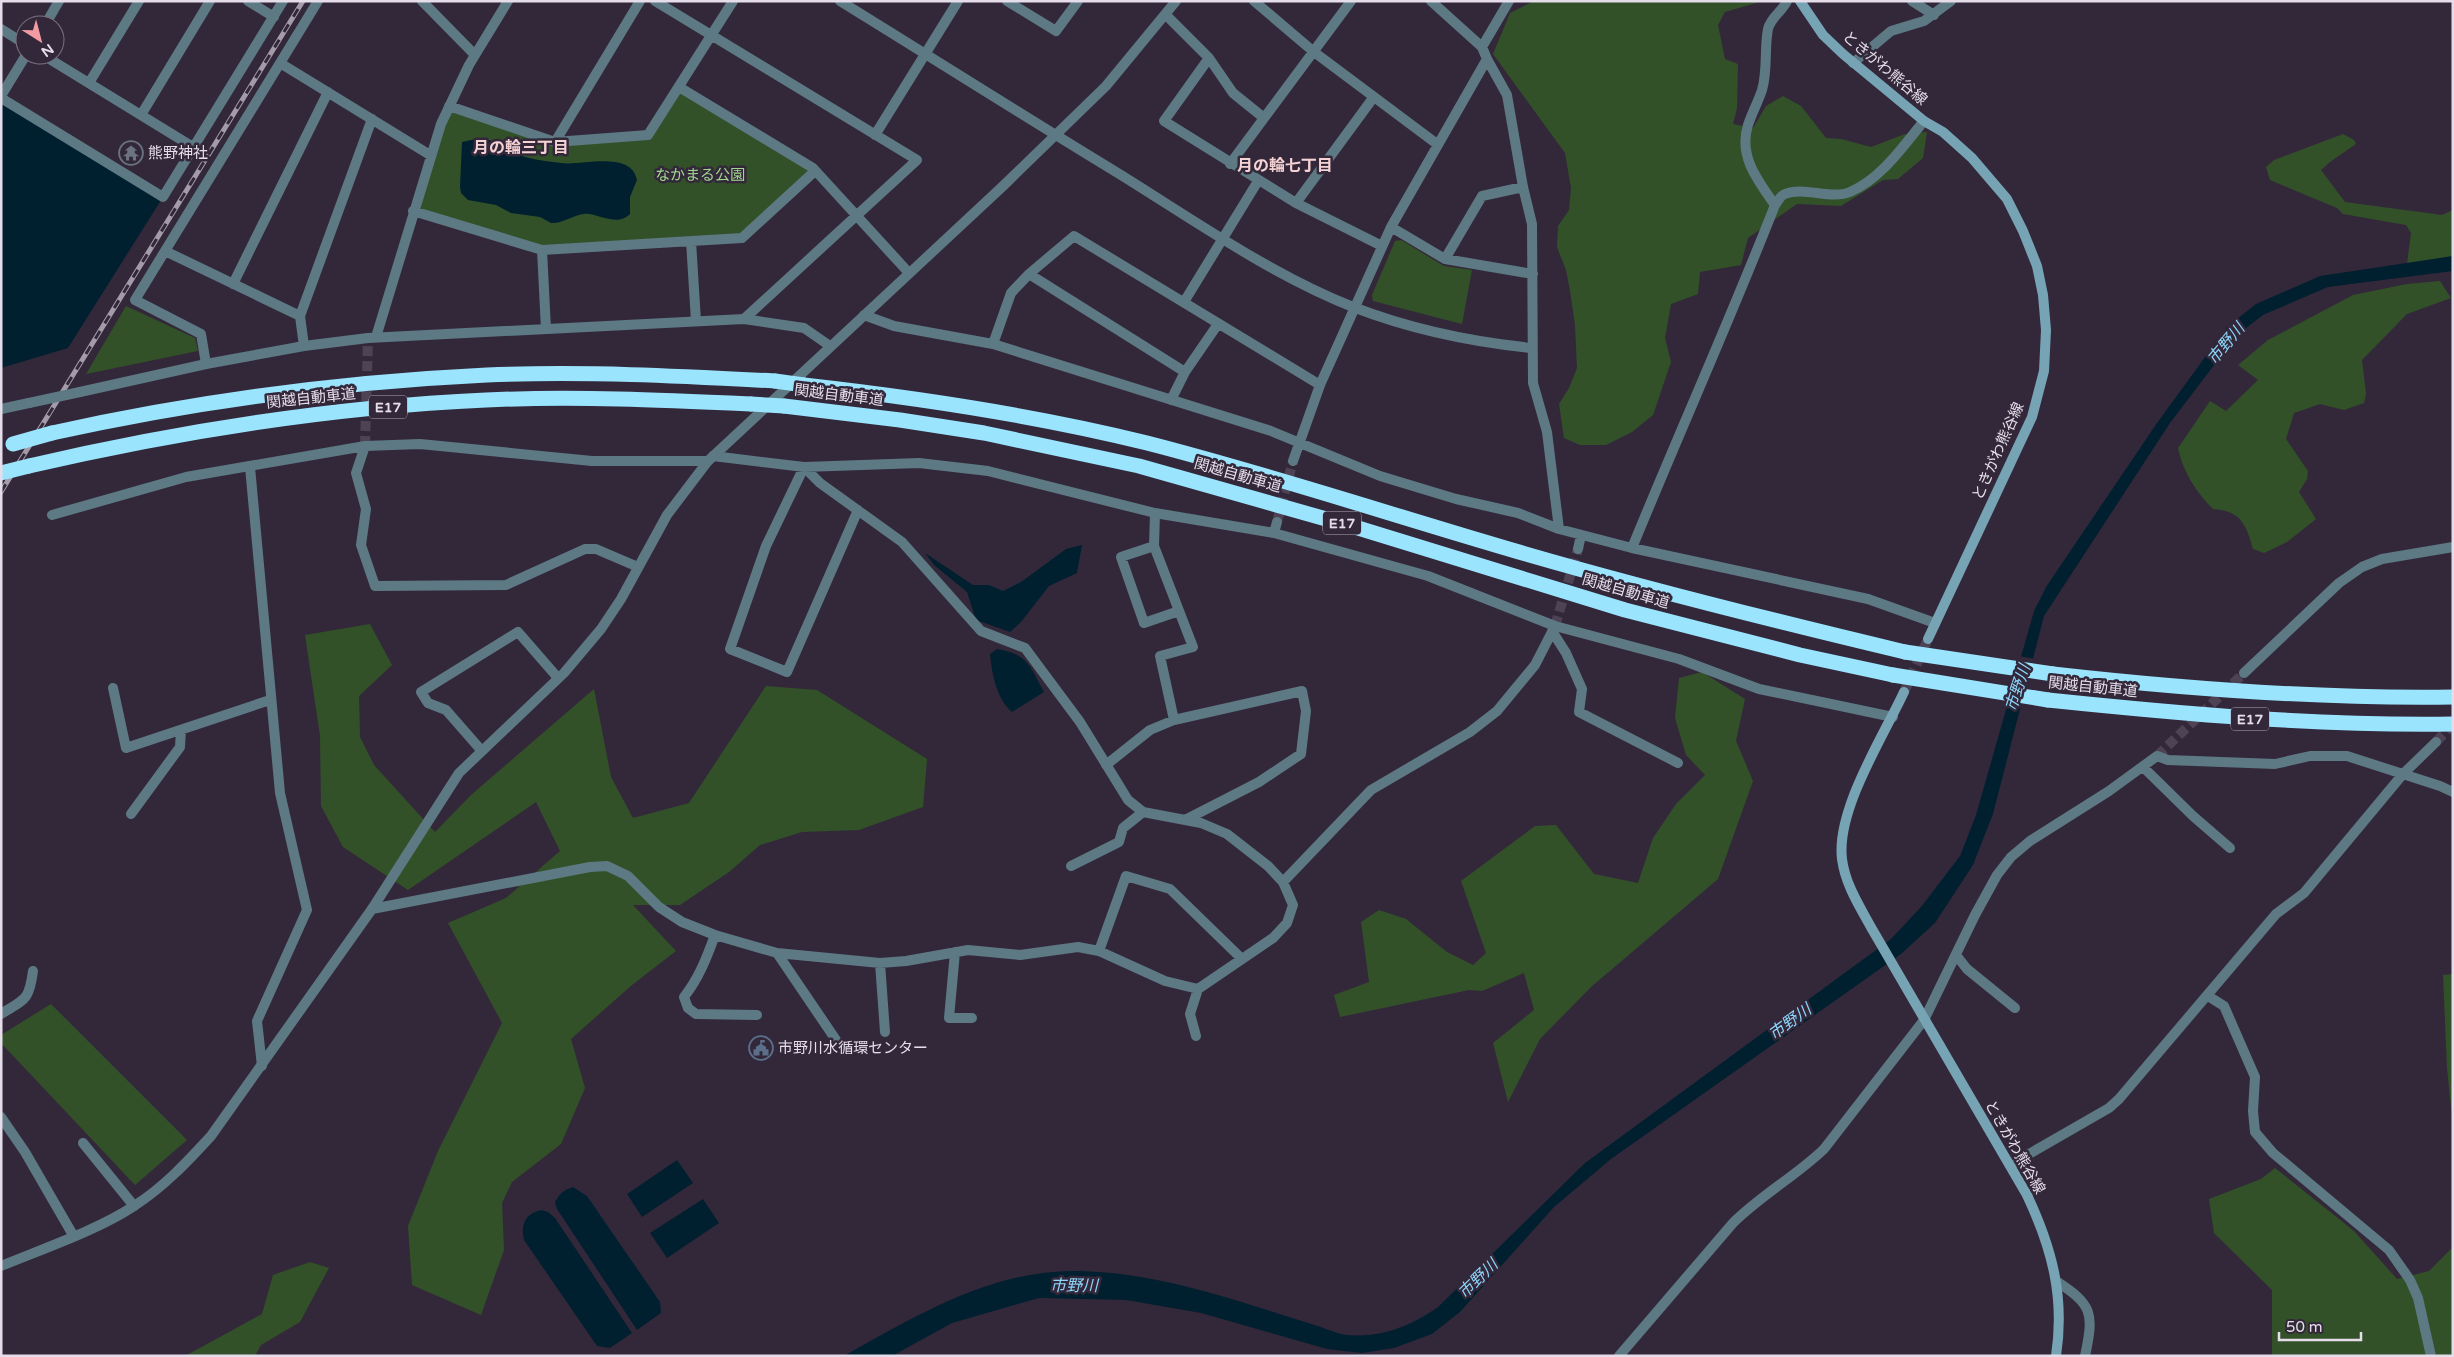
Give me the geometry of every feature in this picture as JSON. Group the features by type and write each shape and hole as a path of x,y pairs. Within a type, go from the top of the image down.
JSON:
{"highway":[{"name":"関越自動車道","path":"7,445 52,433 206,402 295,390 390,381 488,375 580,374 659,375 774,381 903,396 987,410 1147,444 1258,473 1511,550 1643,587 1905,652 2053,674 2241,693 2364,698 2453,697"},
{"name":"関越自動車道","path":"1,473 121,444 211,428 392,406 497,400 661,400 784,406 900,420 984,433 1139,466 1358,528 1625,610 1800,655 1893,675 2048,700 2245,719 2314,723 2453,724"}],"main road":[{"name":"ときがわ熊谷線","path":"1800,1 1823,36 1924,121 1943,132 1972,158 2007,199 2023,231 2036,266 2043,294 2046,330 2044,371 2032,417 1928,639"},
{"path":"1893,717 1904,692"},
{"name":"ときがわ熊谷線","path":"1893,717 1850,805 1842,839 1842,859 1851,889 1872,929 2010,1165 2042,1227 2050,1249 2059,1299 2060,1330 2056,1356"}],"street":[{"path":"51,15 60,1"},
{"path":"89,83 139,1"},
{"path":"141,115 210,1"},
{"path":"248,1 274,17"},
{"path":"20,65 1,97 163,197 283,1"},
{"path":"206,364 202,334 135,300 318,1"},
{"path":"422,1 475,55"},
{"path":"376,337 430,155 448,106 475,55 508,1"},
{"path":"556,142 640,1"},
{"path":"655,1 917,160 744,319"},
{"path":"448,106 556,142 648,135 733,1"},
{"path":"840,1 1223,238 1296,281 1353,307 1453,336 1532,348"},
{"path":"875,135 958,1"},
{"path":"1007,1 1056,31 1078,1"},
{"path":"1,1266 134,1206 180,1169 211,1136 372,909 459,773 558,678 601,630 667,515 711,458 1056,135 1119,72 1176,1"},
{"path":"1254,1 1265,5 1314,52 1437,144"},
{"path":"1230,164 1352,1"},
{"path":"1431,1 1482,47 1486,59 1507,95 1522,187 1532,224 1533,383 1548,432 1559,529"},
{"path":"1482,47 1510,1"},
{"path":"1775,205 1759,183 1747,159 1744,146 1747,128 1762,90 1768,29 1773,17 1787,1"},
{"path":"1912,1 1934,15"},
{"path":"1854,63 1891,31 1924,21 1951,1"},
{"path":"1166,15 1209,58 1233,92 1264,118"},
{"path":"1,29 15,38"},
{"path":"1209,58 1164,121 1230,164 1296,203 1382,246"},
{"path":"1293,461 1298,442 1320,385 1353,307 1391,227 1486,59"},
{"path":"280,63 430,155"},
{"path":"59,65 193,147"},
{"path":"679,87 815,171 909,273"},
{"path":"233,284 328,92"},
{"path":"1296,203 1373,98"},
{"path":"304,346 300,316 372,119"},
{"path":"1632,548 1681,429 1732,315 1775,205 1783,194 1791,192 1838,194 1848,193 1858,188 1878,174 1924,121"},
{"path":"413,211 542,250 742,238 815,171"},
{"path":"1184,302 1258,181"},
{"path":"1445,259 1482,196 1522,187"},
{"path":"1391,227 1445,259 1532,274"},
{"path":"993,344 1011,294 1030,274 1074,236 1320,385"},
{"path":"691,241 696,321"},
{"path":"542,250 546,329"},
{"path":"165,251 300,316"},
{"path":"1030,274 1185,372"},
{"path":"864,315 894,326 993,344 1271,431 1380,476 1456,499 1518,513 1559,529 1632,548 1868,598 1935,623"},
{"path":"1,410 206,364 304,346 376,337 744,319 804,328 830,346"},
{"path":"1171,400 1185,372 1218,324"},
{"path":"52,515 186,477 365,446 420,444 592,461 711,458 804,467 919,463 988,471 1155,514 1274,533 1428,576 1553,629 1679,659 1759,689 1893,717"},
{"path":"365,446 356,473 366,509 361,545 375,586 506,585 585,549 596,549 638,567"},
{"path":"250,467 280,793 307,910 256,1021 262,1066"},
{"path":"804,467 820,483 902,542 981,631 1025,648 1080,722 1128,800 1143,812 1201,823 1227,834 1268,866 1283,882 1292,905 1287,923 1273,938 1198,988 1190,1014 1196,1036"},
{"path":"804,467 766,546 730,649 786,672 858,510"},
{"path":"1155,514 1154,546 1193,647 1160,656 1174,720"},
{"path":"1274,533 1277,522"},
{"path":"1578,549 1581,534"},
{"path":"1154,546 1121,558 1144,623 1179,611"},
{"path":"2244,673 2339,584 2357,570 2382,559 2453,547"},
{"path":"1553,629 1582,689 1579,712 1678,763"},
{"path":"1283,882 1371,790 1470,732 1497,712 1535,666 1553,629"},
{"path":"481,750 446,710 428,703 420,692 518,632 558,678"},
{"path":"113,688 126,748 270,700"},
{"path":"1106,765 1150,730 1174,720 1302,691 1306,711 1301,754 1259,782 1185,820"},
{"path":"131,814 180,747 181,730"},
{"path":"2010,1165 2109,1108 2208,996 2276,914 2304,893 2403,774 2436,742"},
{"path":"1619,1356 1733,1222 1752,1204 1807,1166 1824,1149 1924,1020 1997,874 2011,857 2030,841 2157,756 2168,760 2275,764 2310,756 2347,756 2453,792"},
{"path":"2143,767 2193,816 2230,848"},
{"path":"1071,866 1119,842 1123,828 1143,812"},
{"path":"372,909 590,867 607,866 628,876 659,907 682,922 715,935 776,953 880,963 906,962 968,950 1020,955 1078,947 1099,951 1165,981 1198,988"},
{"path":"1099,951 1126,876 1170,889 1242,959"},
{"path":"715,935 705,963 693,986 684,997 688,1008 696,1014 757,1016"},
{"path":"955,952 949,1018 972,1018"},
{"path":"776,953 836,1040"},
{"path":"1956,955 1967,968 2015,1008"},
{"path":"880,963 884,1032"},
{"path":"1,1014 26,999 30,991 33,971"},
{"path":"2208,996 2224,1006 2255,1078 2253,1111 2255,1132 2273,1153 2388,1250 2410,1280 2418,1298 2431,1356"},
{"path":"1,1117 25,1152 73,1235"},
{"path":"83,1143 134,1206"},
{"path":"2056,1281 2080,1297 2089,1313 2090,1331 2086,1356"}],"green space":[{"path":"1534,1 1763,1 1725,12 1718,25 1725,59 1738,64 1737,108 1733,124 1753,128 1766,106 1783,96 1801,106 1826,138 1841,139 1871,147 1905,134 1927,132 1923,158 1898,179 1883,180 1841,206 1797,204 1748,238 1741,265 1700,272 1698,294 1671,304 1665,338 1671,362 1653,415 1632,432 1606,445 1580,445 1564,438 1559,404 1569,388 1577,368 1575,325 1570,291 1566,270 1557,247 1558,226 1569,210 1571,188 1565,153 1493,54 1510,13"},
{"name":"なかまる公園","path":"679,87 813,168 742,238 542,250 413,211 449,106 555,142 648,135"},
{"path":"2343,134 2354,140 2356,144 2321,170 2345,202 2442,215 2453,210 2453,256 2407,264 2411,233 2406,225 2343,214 2337,208 2270,180 2266,167 2274,160"},
{"path":"1401,240 1444,266 1472,270 1462,324 1373,301 1372,295 1395,241"},
{"path":"2440,281 2451,298 2407,314 2362,360 2366,394 2364,403 2344,410 2320,404 2294,413 2286,439 2308,471 2307,479 2299,492 2316,519 2287,542 2264,553 2253,549 2248,532 2241,520 2230,513 2213,509 2191,481 2180,457 2178,448 2210,401 2226,411 2258,380 2238,365 2268,340 2353,295 2407,284"},
{"path":"126,306 195,338 198,351 86,374"},
{"path":"370,624 392,665 359,696 360,737 374,765 435,832 471,795 594,689 611,777 633,818 689,803 766,686 817,690 927,759 923,807 859,830 802,832 760,845 729,872 680,905 633,905 676,951 632,985 571,1039 585,1088 561,1144 512,1182 502,1203 504,1250 481,1315 412,1285 408,1226 438,1151 502,1023 448,923 506,898 560,851 536,802 408,890 343,847 321,806 320,736 305,635"},
{"path":"1702,672 1745,699 1736,741 1753,781 1718,879 1591,987 1540,1039 1508,1102 1493,1043 1534,1010 1524,973 1482,991 1469,990 1340,1017 1334,995 1369,982 1361,922 1379,910 1406,919 1447,952 1473,965 1486,953 1461,881 1535,826 1556,825 1594,874 1638,883 1653,838 1676,804 1705,775 1686,755 1675,718 1679,678"},
{"path":"2453,974 2453,1127 2447,1068 2443,975"},
{"path":"51,1004 187,1140 135,1185 1,1043 1,1035"},
{"path":"2275,1168 2354,1231 2397,1279 2429,1271 2453,1247 2453,1356 2272,1356 2272,1290 2214,1233 2209,1199 2261,1179"},
{"path":"310,1262 329,1268 300,1322 261,1345 255,1356 185,1356 262,1314 273,1275"}],"water":[{"path":"1,98 163,197 68,348 1,368"},
{"path":"480,138 517,154 536,159 561,163 605,161 626,165 633,171 637,180 630,197 630,214 625,218 615,220 584,214 561,222 551,223 540,217 511,213 496,205 468,200 461,193 460,187 462,142"},
{"name":"市野川","path":"2453,256 2453,271 2328,287 2263,315 2237,335 2170,423 2044,616 1993,814 1973,865 1935,923 1901,954 1611,1159 1554,1207 1460,1312 1432,1334 1394,1348 1362,1353 1327,1349 1201,1313 1126,1300 1039,1298 952,1323 892,1356 844,1356 899,1325 957,1297 986,1286 1047,1272 1102,1272 1173,1283 1219,1295 1347,1335 1372,1335 1384,1332 1406,1325 1428,1314 1438,1307 1585,1163 1891,939 1921,907 1960,856 1976,815 2034,611 2046,587 2157,423 2227,327 2256,304 2320,276"},
{"path":"1082,545 1077,573 1049,586 1021,622 1010,632 976,620 967,592 934,565 925,553 973,585 989,585 1003,591 1021,582 1066,549"},
{"path":"997,649 1007,651 1022,658 1031,668 1044,692 1012,712 1002,700 994,677 990,654"},
{"path":"677,1160 693,1183 642,1217 627,1194"},
{"path":"573,1187 587,1196 660,1302 661,1313 637,1330 557,1209 555,1202 559,1196"},
{"path":"703,1199 719,1223 667,1258 650,1233"},
{"path":"542,1210 555,1218 632,1333 610,1348 597,1346 524,1240 523,1229 528,1216"}],"pier":[{"path":"2019,656 2036,659 2023,707 2005,704"}],"tunnel":[{"path":"365,446 368,338"},
{"path":"1277,522 1293,461"},
{"path":"1555,626 1578,549"},
{"path":"1904,692 1928,639"},
{"path":"2157,756 2244,673"},
{"path":"2436,742 2453,724"}],"railway":[{"path":"1,492 303,1"}],"place":[{"name":"熊野神社","path":"131,153"},
{"name":"市野川水循環センター","path":"761,1048"}],"district":[{"name":"月の輪三丁目","path":"521,148"},
{"name":"月の輪七丁目","path":"1285,166"}]}
